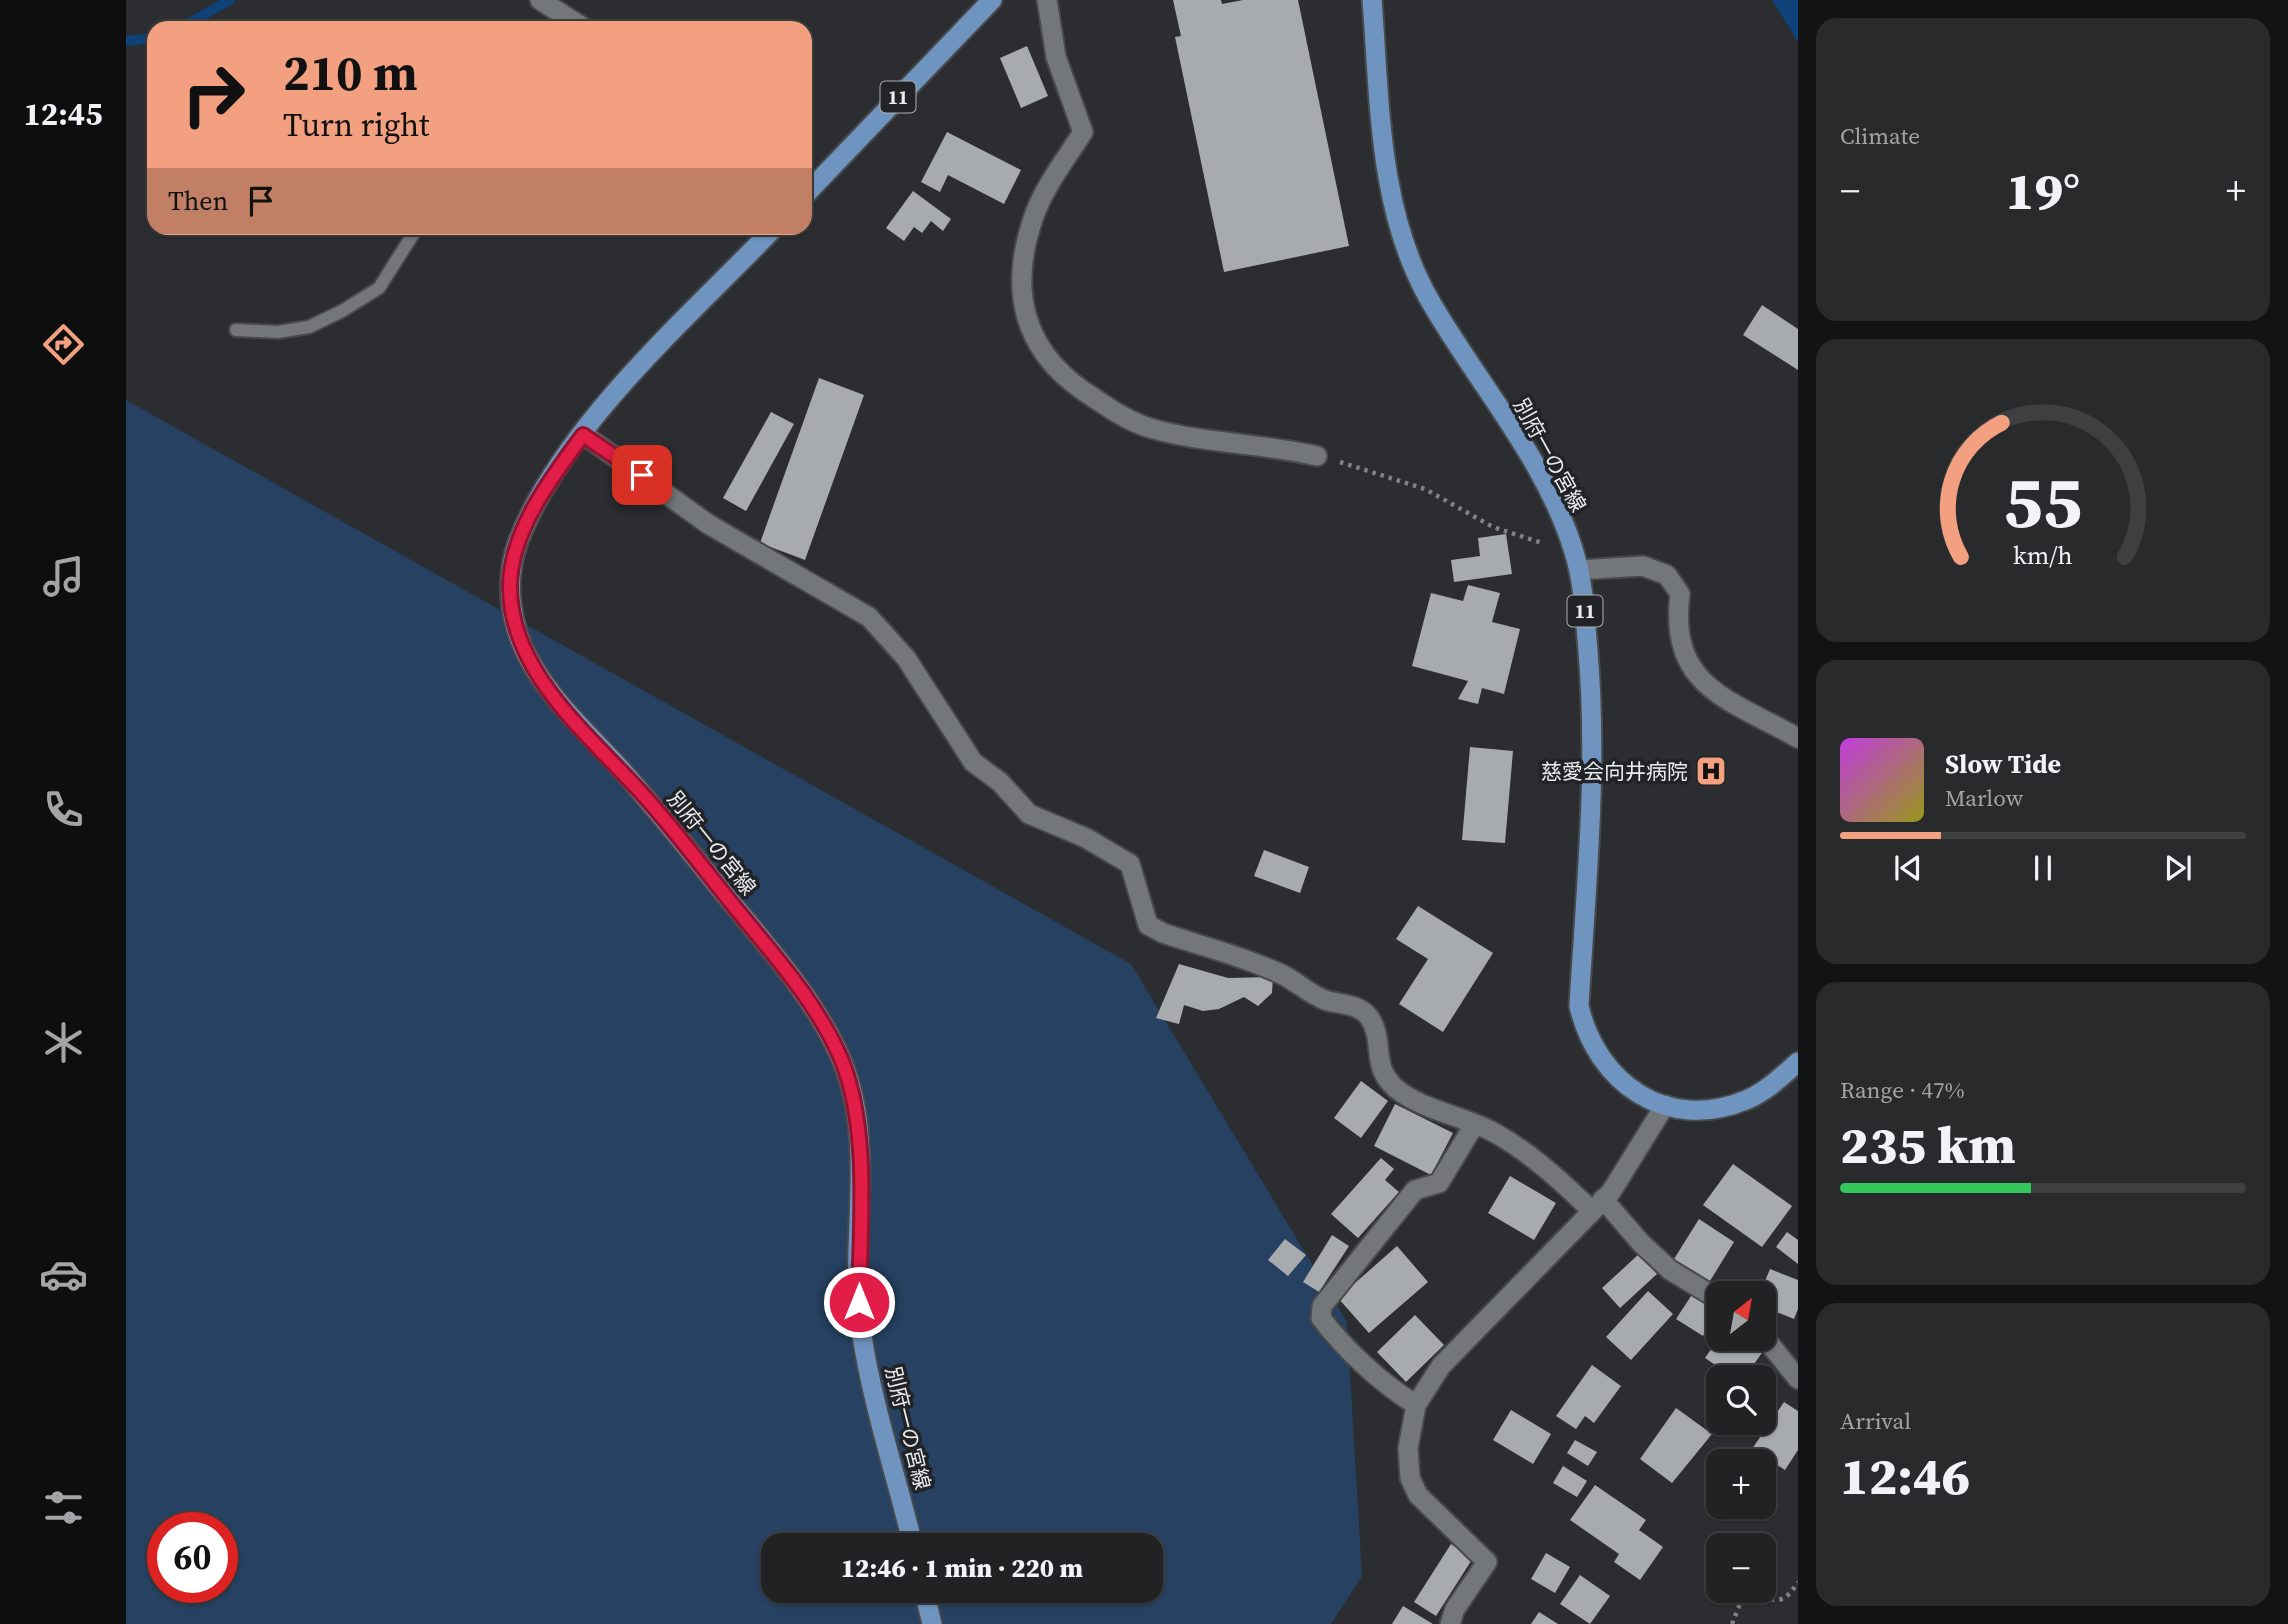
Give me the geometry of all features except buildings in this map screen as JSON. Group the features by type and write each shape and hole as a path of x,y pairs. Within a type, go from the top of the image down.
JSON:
{"main road":[{"name":"11","path":"812,188 992,0"},
{"name":"別府一の宮線","path":"1372,0 1385,167 1393,209 1428,298 1540,475 1576,561 1592,694 1594,788 1579,1006 1584,1029 1607,1069 1624,1084 1665,1105 1685,1110 1727,1107 1765,1090 1798,1062"},
{"name":"別府一の宮線","path":"765,235 623,384 550,481 519,541 510,583 512,610 519,638 545,686 649,800 774,956 824,1026 842,1061 852,1094 860,1158 862,1335 910,1533"},
{"path":"927,1603 932,1624"}],"street":[{"path":"540,0 572,21"},
{"path":"1047,0 1056,57 1083,132 1044,195 1027,242 1022,291 1025,321 1039,349 1076,386 1120,415 1148,428 1202,439 1269,445 1317,456"},
{"path":"583,435 708,524 869,617 905,659 973,762 1000,782 1029,814 1086,838 1130,864 1148,925 1163,933 1279,973 1324,1000 1350,1004 1361,1010 1369,1018 1381,1070 1402,1093 1523,1150 1597,1205 1670,1270 1706,1292"},
{"path":"1576,561 1643,566 1667,575 1680,594 1677,617 1683,654 1704,685 1798,738"},
{"path":"1450,1624 1455,1609 1487,1563 1418,1495 1410,1478 1408,1448 1416,1405 1441,1366 1597,1205 1665,1105"},
{"path":"1416,1405 1365,1365 1329,1329 1321,1318 1322,1306 1415,1190 1439,1183 1474,1125"},
{"path":"1775,1351 1798,1379"}],"lane":[{"path":"236,330 278,332 309,327 342,311 379,288 413,235"}],"path":[{"path":"1317,456 1425,489 1493,527 1576,561"},
{"path":"1776,1602 1781,1602 1790,1596 1798,1582"},
{"path":"1732,1624 1740,1603"}],"shaded area":[{"path":"1772,0 1798,0 1798,42"},
{"path":"126,400 1131,964 1347,1322 1362,1576 1331,1624 126,1624"}],"waterway":[{"path":"192,21 230,0"},
{"path":"126,41 147,39"}],"place":[{"name":"慈愛会向井病院","path":"1711,771"}],"route":[{"path":"642,475 583,435 550,481 519,541 510,583 512,610 519,638 545,686 649,800 774,956 824,1026 842,1061 852,1094 860,1158 859,1302"}]}
